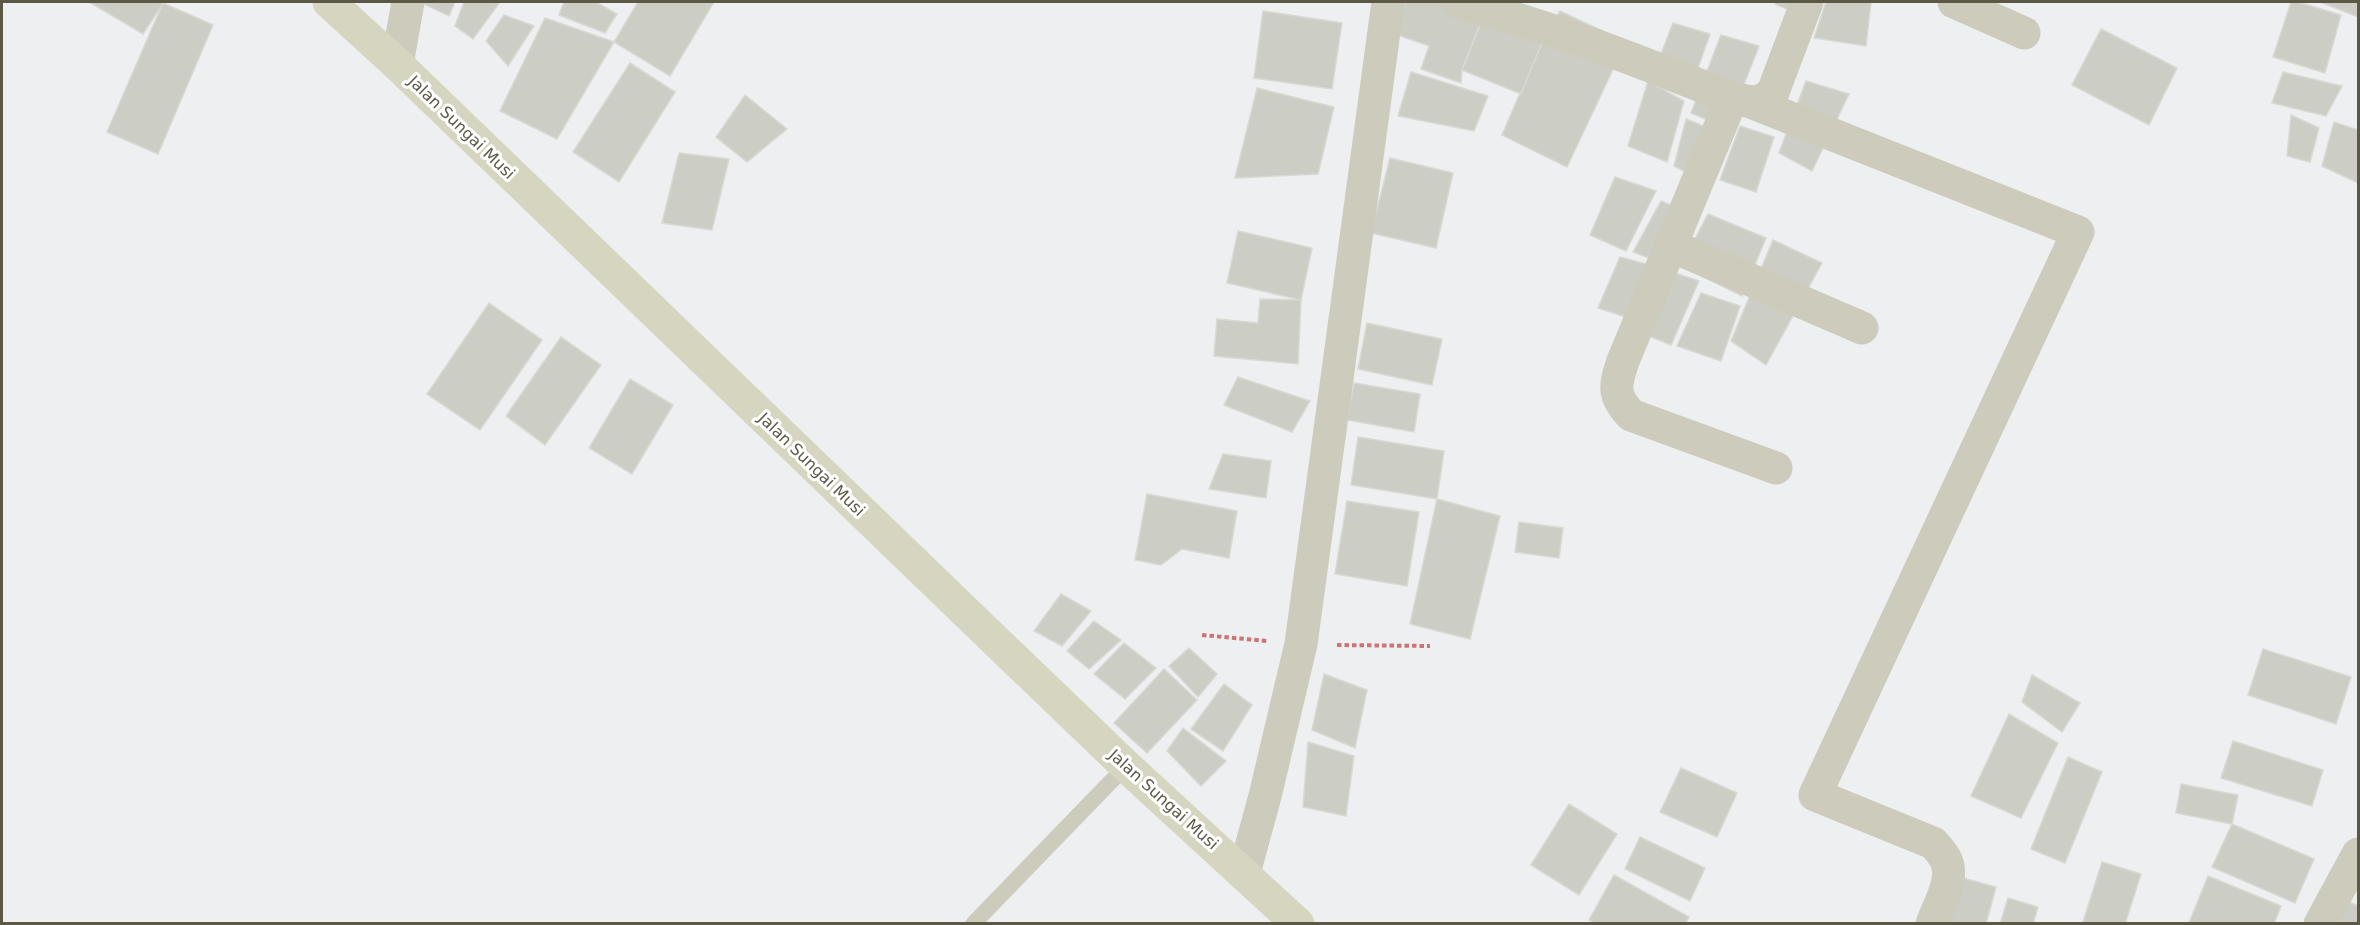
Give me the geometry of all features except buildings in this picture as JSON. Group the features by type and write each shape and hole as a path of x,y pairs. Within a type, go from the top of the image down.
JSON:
{"street":[{"name":"Jalan Sungai Musi","path":"329,2 397,64 1126,766 1298,924"},
{"path":"397,64 408,2"},
{"path":"1244,873 1266,796 1301,645 1388,2"},
{"path":"1457,2 1510,15 1613,51 2078,232 1815,795 1933,843 1945,858 1949,872 1946,887 1932,924"},
{"path":"1742,100 1765,99 1773,92 1807,2"},
{"path":"1954,2 2024,33"},
{"path":"1742,100 1672,246 1616,382 1616,391 1620,404 1631,415 1776,468"},
{"path":"1672,246 1862,328"},
{"path":"2320,924 2358,854"}],"lane":[{"path":"972,924 1126,766"}]}
